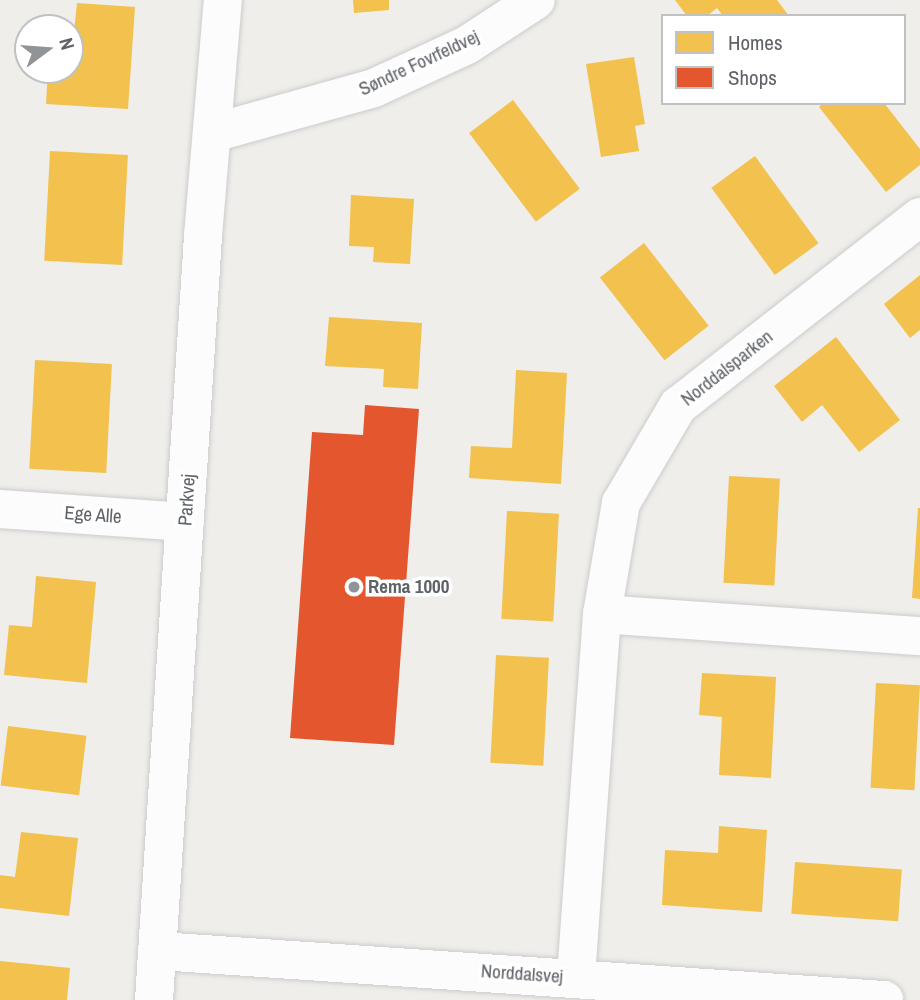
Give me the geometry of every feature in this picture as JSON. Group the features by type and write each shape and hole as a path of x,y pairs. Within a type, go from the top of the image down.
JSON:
{"street":[{"name":"Parkvej","path":"154,1000 202,236 214,133 223,0"},
{"name":"Søndre Fovrfeldvej","path":"214,133 374,88 467,45 536,0"},
{"name":"Norddalsparken","path":"576,977 602,614 621,503 678,406 920,217"},
{"name":"Ege Alle","path":"0,509 186,522"},
{"path":"602,614 920,636"},
{"name":"Norddalsvej","path":"159,951 576,977 834,999 884,1000"}],"building: Homes":[{"path":"353,0 389,0 389,10 354,13"},
{"path":"675,0 777,0 788,14 722,14 717,8 710,14 686,14"},
{"path":"77,3 135,7 128,109 46,104 47,84 84,84 84,14 76,14"},
{"path":"634,57 645,124 635,126 639,151 601,157 586,64"},
{"path":"513,100 580,189 536,222 469,133"},
{"path":"886,105 920,149 920,165 886,192 819,107"},
{"path":"50,151 128,155 122,265 44,261"},
{"path":"755,156 818,243 775,275 711,188"},
{"path":"351,195 414,199 410,264 373,262 374,247 349,246"},
{"path":"644,243 709,326 665,360 600,277"},
{"path":"920,275 920,330 910,338 884,304"},
{"path":"329,317 422,323 418,389 383,387 384,369 325,366"},
{"path":"836,337 900,420 859,452 822,405 802,422 774,386"},
{"path":"35,360 112,364 106,473 29,469"},
{"path":"516,370 567,373 561,484 469,478 471,446 512,448"},
{"path":"729,476 780,479 774,586 723,583"},
{"path":"920,508 920,599 912,598"},
{"path":"507,511 559,514 553,622 501,619"},
{"path":"36,576 96,582 87,683 4,675 9,625 32,627"},
{"path":"496,655 549,658 543,766 490,763"},
{"path":"702,673 776,677 771,778 719,775 722,717 699,715"},
{"path":"876,683 920,685 914,790 871,788"},
{"path":"8,726 86,736 79,795 1,786"},
{"path":"719,826 767,830 762,912 662,905 665,850 718,853"},
{"path":"21,832 78,838 69,916 0,908 0,875 15,877"},
{"path":"795,862 902,869 898,921 791,914"},
{"path":"0,961 70,968 67,1000 0,1000"}],"building: Shops":[{"name":"Rema 1000","path":"365,405 419,409 394,745 290,738 312,432 363,435"}],"place":[{"name":"Rema 1000","path":"354,587"}]}
